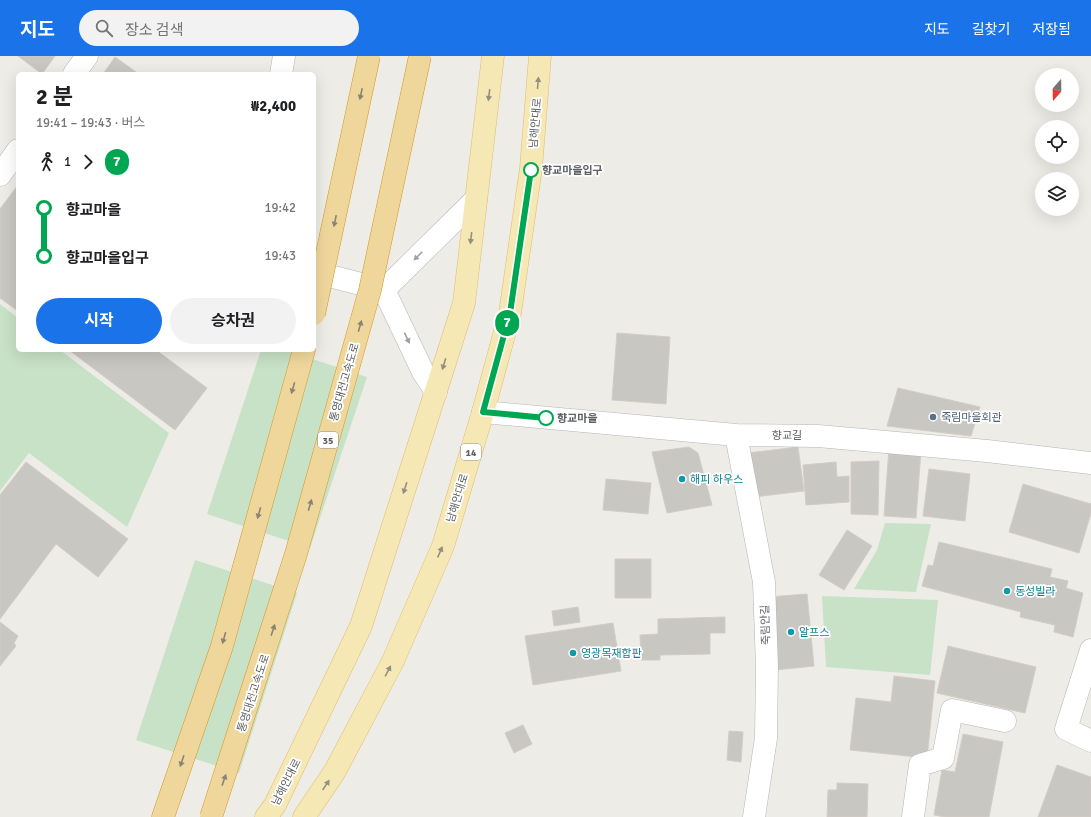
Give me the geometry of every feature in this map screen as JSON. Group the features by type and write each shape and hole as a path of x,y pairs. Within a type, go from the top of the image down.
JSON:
{"highway":[{"path":"316,305 370,56"},
{"name":"통영대전고속도로","path":"211,817 296,554 370,290 420,56"},
{"path":"163,817 222,646 303,352"}],"main road":[{"name":"남해안대로","path":"266,817 275,805 361,626 464,303 493,56"},
{"name":"남해안대로","path":"304,817 335,771 394,661 443,546 483,412 510,313 531,168 540,56"}],"street":[{"path":"75,72 87,56"},
{"path":"281,72 284,56"},
{"path":"0,174 16,153"},
{"path":"384,290 476,200"},
{"path":"316,273 384,290"},
{"path":"384,290 423,372 436,392"},
{"name":"향교길","path":"483,412 736,435 818,436 987,451 1091,463"},
{"name":"죽림안길","path":"736,435 764,582 767,667 766,738 754,817"},
{"path":"1091,650 1066,729 1091,741"},
{"path":"912,817 920,765 943,758 952,710 1005,721"}],"green space":[{"path":"0,304 16,316 16,352 63,352 169,433 127,527 29,453 0,491"},
{"path":"260,352 291,352 367,377 310,548 207,514"},
{"path":"885,523 931,524 916,592 854,589 877,550"},
{"path":"195,560 297,593 239,773 136,740"},
{"path":"822,596 938,600 930,675 826,667"}],"building":[{"path":"18,56 55,56 43,72 39,72"},
{"path":"115,57 136,72 104,72"},
{"path":"16,188 16,310 0,298 0,209"},
{"path":"617,333 670,337 666,404 612,400"},
{"path":"72,352 159,352 207,388 175,430"},
{"name":"죽림마을회관","path":"898,388 980,407 971,436 887,426"},
{"name":"해피 하우스","path":"689,447 698,453 712,505 667,513 652,452"},
{"path":"798,447 804,491 754,497 748,453"},
{"path":"889,448 921,451 916,518 884,516"},
{"path":"879,461 878,515 851,514 851,462"},
{"path":"26,462 128,539 98,577 56,544 0,619 0,495"},
{"path":"836,462 837,477 849,476 849,502 806,505 803,465"},
{"path":"929,469 970,474 965,521 923,516"},
{"path":"606,479 651,483 648,514 603,510"},
{"path":"1023,484 1091,504 1091,513 1079,553 1009,532"},
{"path":"847,530 872,546 844,590 819,575"},
{"name":"동성빌라","path":"939,542 1052,569 1050,577 1068,581 1066,588 1083,593 1073,637 1054,632 1055,625 1020,617 1021,612 922,586 928,565 933,566"},
{"path":"615,559 651,559 651,598 615,598"},
{"name":"알프스","path":"807,594 814,666 775,670 768,597"},
{"path":"578,607 580,622 554,626 552,611"},
{"path":"725,617 725,633 710,633 710,654 660,655 660,660 641,660 640,635 658,634 658,619"},
{"path":"0,622 18,636 14,643 16,646 0,666"},
{"name":"영광목재합판","path":"613,623 621,671 533,685 525,636"},
{"path":"948,646 1036,667 1025,713 937,693"},
{"path":"894,676 935,681 927,758 850,750 856,698 891,702"},
{"path":"523,725 532,744 514,753 505,733"},
{"path":"729,731 743,732 741,762 727,760"},
{"path":"963,734 1003,742 989,817 945,817 934,815 942,770 955,772"},
{"path":"1057,765 1091,777 1091,817 1038,817"},
{"path":"837,783 868,784 867,817 827,817 828,790 837,790"}],"bus line":[{"name":"7","path":"531,170 510,313 483,412 546,418"}],"place":[{"name":"향교마을입구","path":"531,170"},
{"name":"죽림마을회관","path":"933,417"},
{"name":"향교마을","path":"546,418"},
{"name":"해피 하우스","path":"682,479"},
{"name":"동성빌라","path":"1007,591"},
{"name":"알프스","path":"791,632"},
{"name":"영광목재합판","path":"573,653"}]}
